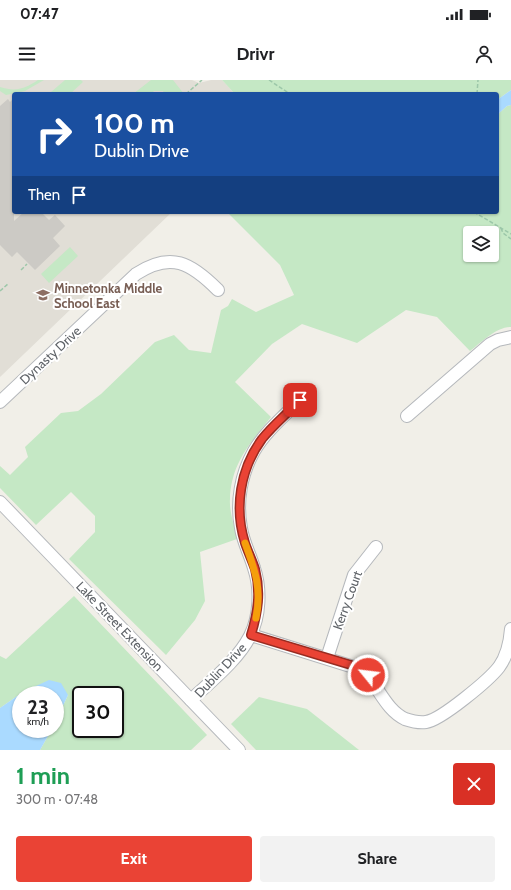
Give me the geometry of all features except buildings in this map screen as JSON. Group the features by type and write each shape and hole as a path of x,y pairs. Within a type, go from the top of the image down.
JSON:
{"street":[{"name":"Dynasty Drive","path":"0,402 136,274 147,267 166,262 187,264 204,275 218,290"},
{"path":"407,416 490,344 498,340 511,337"},
{"name":"Dublin Drive","path":"191,700 233,660 251,635 259,600 258,584 241,528 239,513 242,481 247,466 258,445 274,426 300,400"},
{"name":"Lake Street Extension","path":"0,502 239,750"},
{"name":"Kerry Court","path":"327,658 354,575 376,547"},
{"path":"251,635 360,669 374,682 395,712 405,719 415,722 426,722 436,719 445,713 488,678 499,667 506,653 511,629"}],"path":[{"path":"188,92 202,80"},
{"path":"269,80 287,92"},
{"path":"477,92 478,80"},
{"path":"477,214 511,234"},
{"path":"501,228 503,233 511,239"},
{"path":"22,270 27,264"},
{"path":"0,291 9,283"}],"shaded area":[{"name":"Minnetonka Middle School East","path":"0,80 192,80 199,83 211,80 222,80 233,92 12,92 12,214 170,214 0,377"}],"green space":[{"path":"38,80 44,80 25,91 12,92 12,94 6,95 0,91 0,87 20,89"},
{"path":"65,80 81,80 83,82 72,92 51,92"},
{"path":"151,80 173,80 182,92 154,91 136,92"},
{"path":"222,80 511,80 511,90 499,99 499,92 233,92"},
{"path":"511,105 511,327 500,329 484,339 470,351 437,317 406,310 357,343 302,324 272,344 235,382 271,417 249,445 234,475 231,486 230,504 237,539 200,552 205,601 195,620 166,655 69,559 95,532 95,516 71,492 36,525 0,488 0,466 10,475 28,457 25,447 61,413 78,411 101,394 155,342 174,335 189,350 211,353 221,310 228,306 232,299 256,312 294,295 280,265 229,214 499,214 499,113 507,106"},
{"path":"70,247 78,256 49,283 41,274"},
{"path":"74,596 207,735 191,750 40,750 47,738 64,738 64,704 68,695 64,695 64,686 12,686 12,700 0,708 0,656 6,659"},
{"path":"259,697 307,709 359,750 256,750 231,724"}],"water":[{"path":"511,90 511,105 507,106 499,113 499,99"},
{"path":"49,680 61,683 63,686 36,686"},
{"path":"64,688 68,695 64,704"},
{"path":"12,700 12,738 47,738 40,750 0,750 0,708"}],"slow traffic":[{"path":"245,543 258,584 259,600 256,618"}],"place":[{"name":"Minnetonka Middle School East","path":"43,295"}],"route":[{"path":"300,400 274,426 254,451 242,481 239,513 241,528 258,584 259,600 251,635 351,665 368,675"}]}
